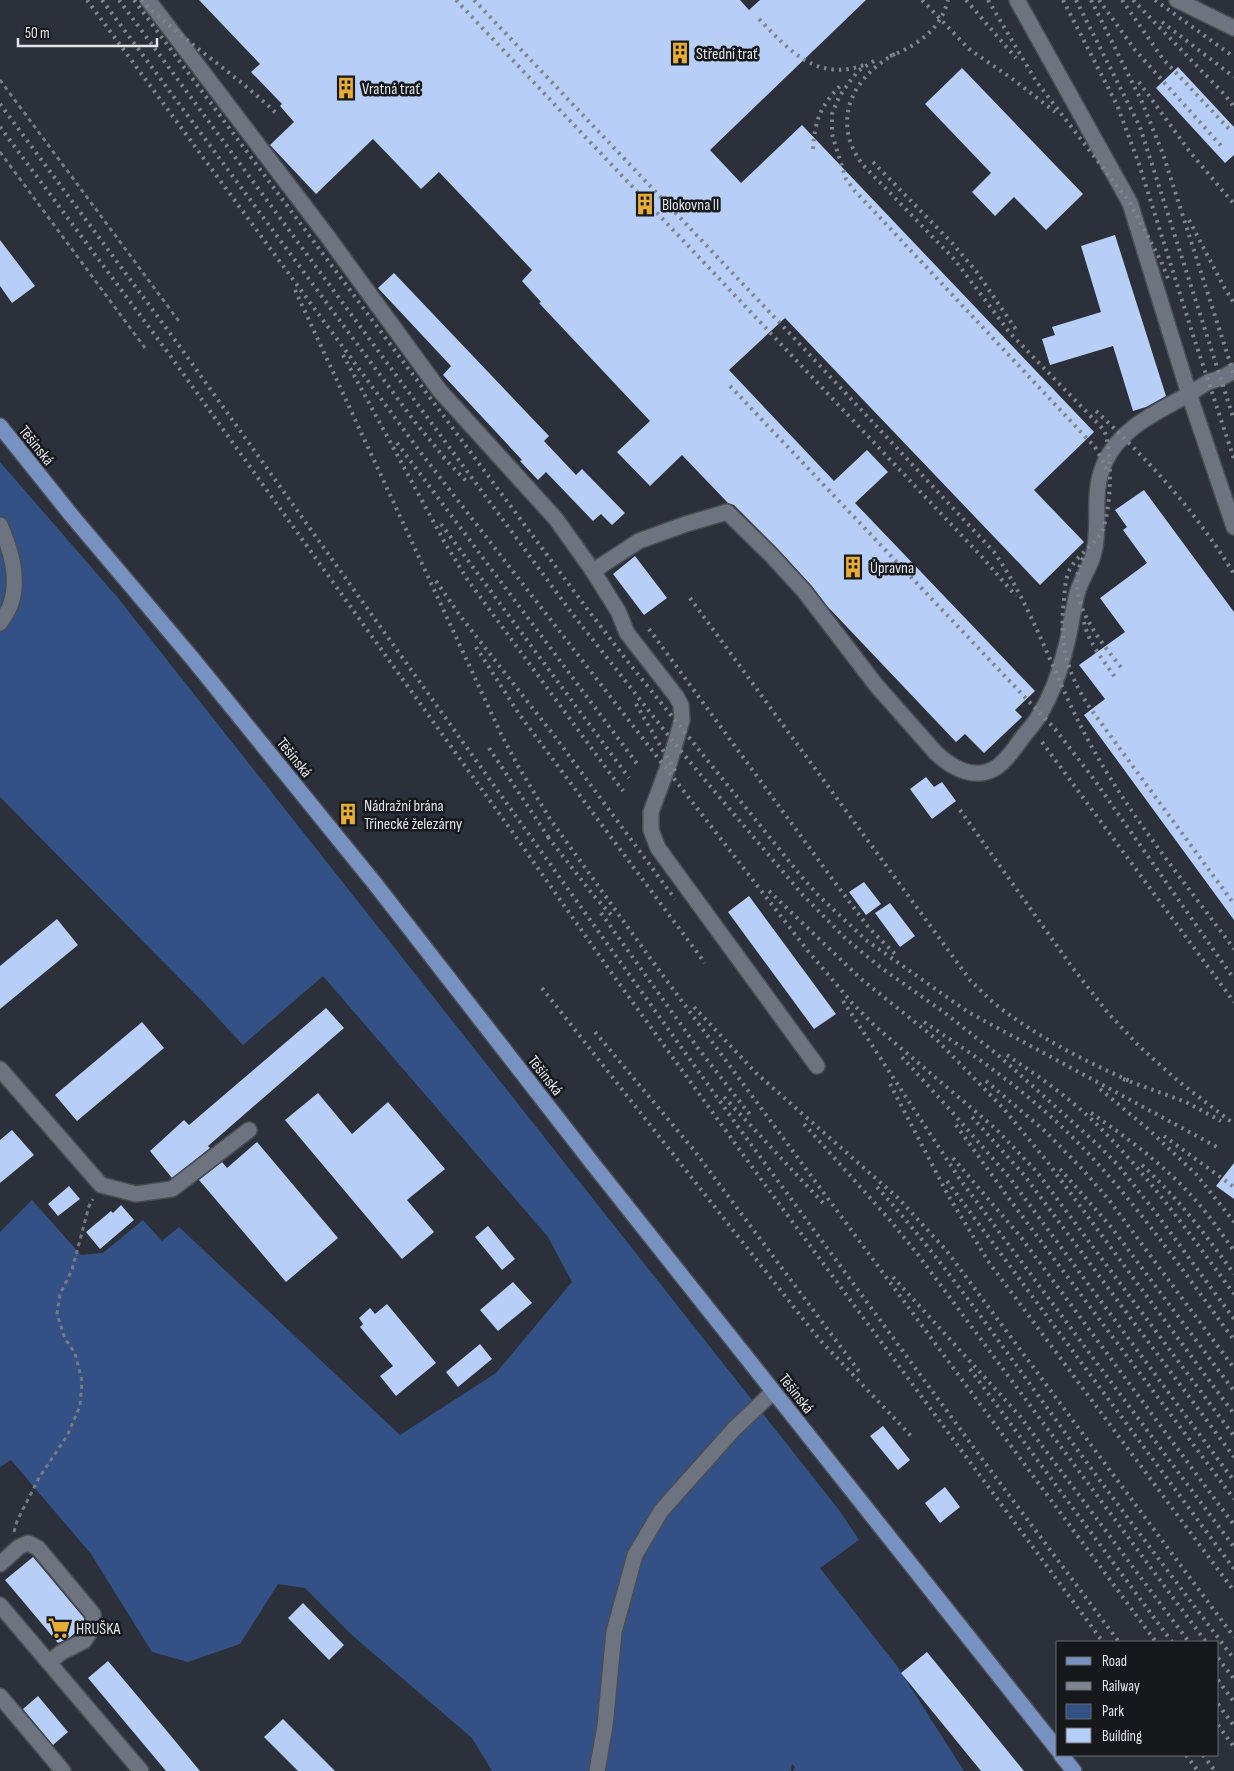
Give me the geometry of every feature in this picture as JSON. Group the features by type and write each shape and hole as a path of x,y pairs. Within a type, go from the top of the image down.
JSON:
{"main road":[{"name":"Těšínská","path":"0,426 72,516 192,658 376,886 592,1164 1056,1747"},
{"path":"1062,1756 1074,1771"}],"street":[{"path":"148,0 325,233 440,392 556,519 593,571 618,611 627,633 676,696 683,714 675,744 651,812 651,830 654,839 658,848 817,1066"},
{"path":"1017,0 1130,204 1189,394 1234,527"},
{"path":"1177,0 1234,28"},
{"path":"593,571 639,540 727,512 804,591 876,685 936,753 947,764 960,770 972,773 984,772 997,767 1008,757 1040,714 1058,675 1065,653 1077,592 1093,556 1096,539 1096,497 1104,463 1123,436 1133,427 1208,382 1234,371"},
{"path":"0,525 11,553 15,580 10,606 0,624"},
{"path":"0,1068 101,1185 136,1194 172,1189 249,1130"},
{"path":"597,1771 605,1726 614,1632 635,1555 661,1511 734,1429 773,1392"},
{"path":"3,1562 20,1547 28,1543 38,1548 93,1614 94,1626 84,1641 62,1652 49,1662"},
{"path":"0,1605 141,1771"},
{"path":"0,1696 63,1771"}],"path":[{"path":"0,80 181,324"},
{"path":"0,152 146,348"},
{"path":"3,1562 21,1513 40,1476 67,1436 80,1406 82,1381 75,1353 65,1339 57,1314 60,1294 72,1270 89,1206 101,1185"}],"green space":[{"path":"0,462 118,598 839,1510 859,1540 820,1568 897,1666 964,1771 793,1771 795,1767 792,1764 791,1771 492,1771 472,1738 353,1636 305,1588 278,1584 240,1644 188,1662 152,1652 91,1554 11,1460 0,1467 0,1232 32,1200 81,1255 103,1253 143,1220 162,1241 179,1227 400,1435 496,1373 572,1282 548,1237 323,976 243,1045 203,1002 0,797"}],"building":[{"path":"199,0 740,0 749,10 760,0 866,0 710,150 741,183 802,125 1094,432 1034,490 1084,542 1040,585 785,318 729,370 834,481 867,450 888,472 855,503 1035,691 1015,710 1022,717 984,753 965,734 956,742 828,607 778,549 734,505 728,503 682,455 650,486 617,452 650,421 539,303 541,302 522,281 532,270 439,172 421,189 373,139 316,194 270,145 294,122 280,106 282,104 251,72 260,64"},
{"path":"1178,67 1234,127 1234,155 1225,163 1156,88"},
{"path":"962,68 1083,194 1046,230 1014,197 995,216 972,192 991,173 925,104"},
{"path":"1115,235 1166,396 1146,407 1133,411 1113,346 1050,365 1042,339 1055,335 1052,327 1101,312 1081,246"},
{"path":"0,240 35,286 12,303 0,286"},
{"path":"394,273 549,436 544,441 576,475 582,469 625,513 612,525 601,514 593,521 546,472 538,480 520,461 522,460 443,375 451,366 378,288"},
{"path":"1144,490 1234,612 1234,920 1084,715 1105,699 1079,665 1125,632 1100,598 1147,563 1123,530 1127,527 1115,510"},
{"path":"635,556 667,598 644,615 613,574"},
{"path":"926,777 934,787 942,782 956,801 932,819 910,789"},
{"path":"864,882 881,904 866,915 849,892"},
{"path":"749,896 836,1014 814,1029 728,912"},
{"path":"890,903 915,936 900,947 875,913"},
{"path":"57,919 78,945 0,1009 0,966"},
{"path":"326,1008 344,1028 208,1146 210,1148 172,1178 150,1151 184,1120 189,1125"},
{"path":"142,1022 164,1048 77,1121 55,1095"},
{"path":"318,1093 352,1134 388,1102 445,1169 407,1200 434,1232 402,1259 285,1120"},
{"path":"12,1130 34,1155 0,1183 0,1140"},
{"path":"257,1142 338,1238 286,1282 199,1180 222,1162 227,1168"},
{"path":"1234,1163 1234,1199 1216,1186"},
{"path":"69,1186 80,1199 58,1216 48,1204"},
{"path":"121,1205 134,1220 100,1249 86,1232"},
{"path":"488,1226 515,1259 502,1270 475,1237"},
{"path":"513,1282 532,1303 498,1331 480,1310"},
{"path":"387,1304 436,1363 396,1396 380,1376 393,1366 360,1327 363,1324 359,1318 370,1308 375,1314"},
{"path":"480,1344 492,1359 458,1387 446,1372"},
{"path":"883,1426 910,1460 898,1470 870,1436"},
{"path":"945,1487 960,1507 940,1523 925,1503"},
{"path":"33,1557 84,1618 82,1627 69,1638 58,1643 5,1580"},
{"path":"303,1603 344,1645 329,1660 288,1618"},
{"path":"927,1652 1024,1771 981,1771 901,1673"},
{"path":"108,1661 200,1771 166,1771 88,1678"},
{"path":"38,1696 68,1732 53,1745 23,1709"},
{"path":"283,1719 335,1771 298,1771 264,1737"}],"railway":[{"path":"87,0 421,453 808,951 853,1004 876,1027 996,1129 1037,1172 1234,1436"},
{"path":"102,0 415,422 448,462"},
{"path":"119,0 571,612 710,786 802,894 846,939 880,967 945,1013 998,1055 1118,1165 1234,1319"},
{"path":"134,0 588,610 632,667 818,895 866,940 968,1012 1217,1147"},
{"path":"141,0 174,30 245,85 278,115"},
{"path":"456,0 982,557 1016,596"},
{"path":"474,0 994,552 1021,597 1075,715 1103,766 1138,820 1234,949"},
{"path":"922,0 969,49 1014,80 1055,112"},
{"path":"890,56 918,42 934,28 940,20 948,0"},
{"path":"966,0 1016,58"},
{"path":"988,0 1036,81 1130,203 1161,261 1169,281"},
{"path":"1063,0 1117,105 1139,164 1234,459"},
{"path":"1076,0 1140,127 1234,420"},
{"path":"1091,0 1142,102 1163,154 1234,375"},
{"path":"1099,0 1135,50 1224,149"},
{"path":"1122,0 1163,59 1231,131"},
{"path":"1133,0 1225,95 1234,107"},
{"path":"1155,0 1234,57"},
{"path":"759,19 793,52 818,66 832,69 847,69 864,65"},
{"path":"1162,22 1234,77"},
{"path":"895,54 867,75 857,88 850,102 847,117 848,133 853,149 863,165 954,259 1010,333 1104,430 1110,467 1107,513 1100,535 1076,560 1067,576 1063,615 1066,656 1075,682 1090,708 1234,904"},
{"path":"874,61 858,71 839,97 832,114 832,134 846,179 854,190 1095,447 1107,472"},
{"path":"1139,82 1190,152 1234,204"},
{"path":"813,149 815,130 820,114 840,86"},
{"path":"0,104 178,344 739,1128 1118,1641"},
{"path":"0,127 169,354 763,1182 1102,1641"},
{"path":"873,162 952,243 976,271 1017,331"},
{"path":"1189,220 1234,303"},
{"path":"295,290 501,734 550,819 650,958 1155,1641"},
{"path":"343,355 445,543 467,579 623,791"},
{"path":"730,386 1055,729 1093,778 1234,979"},
{"path":"1096,411 1171,488 1204,529 1234,574"},
{"path":"397,443 638,765"},
{"path":"443,457 469,484"},
{"path":"441,524 629,778"},
{"path":"1083,558 1078,573 1077,588 1080,603 1086,618 1123,670"},
{"path":"436,581 461,617 556,738 675,899"},
{"path":"690,598 970,980 995,1004 1027,1027 1094,1065 1130,1081"},
{"path":"1084,622 1092,644 1115,677"},
{"path":"649,629 869,928 896,955"},
{"path":"476,647 519,714 705,963"},
{"path":"636,704 675,771"},
{"path":"1042,742 1234,1002"},
{"path":"489,748 551,841"},
{"path":"960,810 1072,967 1108,1013 1140,1047 1178,1081 1234,1124"},
{"path":"548,837 594,896 614,918"},
{"path":"769,891 860,978 936,1039 1003,1108 1046,1160 1234,1414"},
{"path":"601,913 697,1047 751,1116"},
{"path":"542,988 819,1339 913,1438"},
{"path":"843,1001 959,1178 1234,1547"},
{"path":"694,1007 756,1073 898,1198 946,1250 1234,1637"},
{"path":"924,1022 1013,1085 1047,1113 1087,1152 1153,1230 1234,1340"},
{"path":"595,1032 693,1149 861,1374"},
{"path":"1007,1055 1070,1100 1129,1158 1166,1202 1234,1294"},
{"path":"902,1057 1009,1177 1234,1481"},
{"path":"1123,1079 1186,1102 1221,1121"},
{"path":"986,1081 1046,1132 1084,1171 1109,1200 1234,1368"},
{"path":"890,1084 948,1195 988,1261 1234,1591"},
{"path":"1100,1089 1148,1129 1196,1174 1234,1222"},
{"path":"724,1097 823,1203"},
{"path":"1091,1113 1142,1150 1178,1182 1207,1214 1234,1251"},
{"path":"972,1117 1024,1175 1234,1457"},
{"path":"804,1124 916,1252 1205,1641"},
{"path":"956,1125 1234,1499"},
{"path":"1164,1136 1234,1187"},
{"path":"953,1158 1020,1236 1234,1525"},
{"path":"1142,1165 1191,1217 1234,1274"},
{"path":"1060,1169 1112,1228 1234,1391"},
{"path":"947,1181 1234,1569"},
{"path":"877,1187 925,1243 970,1301 1100,1480 1234,1659"},
{"path":"893,1277 1019,1415 1188,1641"},
{"path":"970,1369 1171,1641"},
{"path":"1219,1659 1234,1679"},
{"path":"1219,1681 1234,1702"},
{"path":"1219,1705 1234,1726"},
{"path":"1219,1726 1234,1747"},
{"path":"1187,1756 1198,1771"},
{"path":"1204,1756 1215,1771"}],"place":[{"name":"Střední trať","path":"680,53"},
{"name":"Vratná trať","path":"346,88"},
{"name":"Blokovna II","path":"645,204"},
{"name":"Úpravna","path":"853,567"},
{"name":"Nádražní brána Třinecké železárny","path":"348,814"},
{"name":"HRUŠKA","path":"59,1628"}]}
